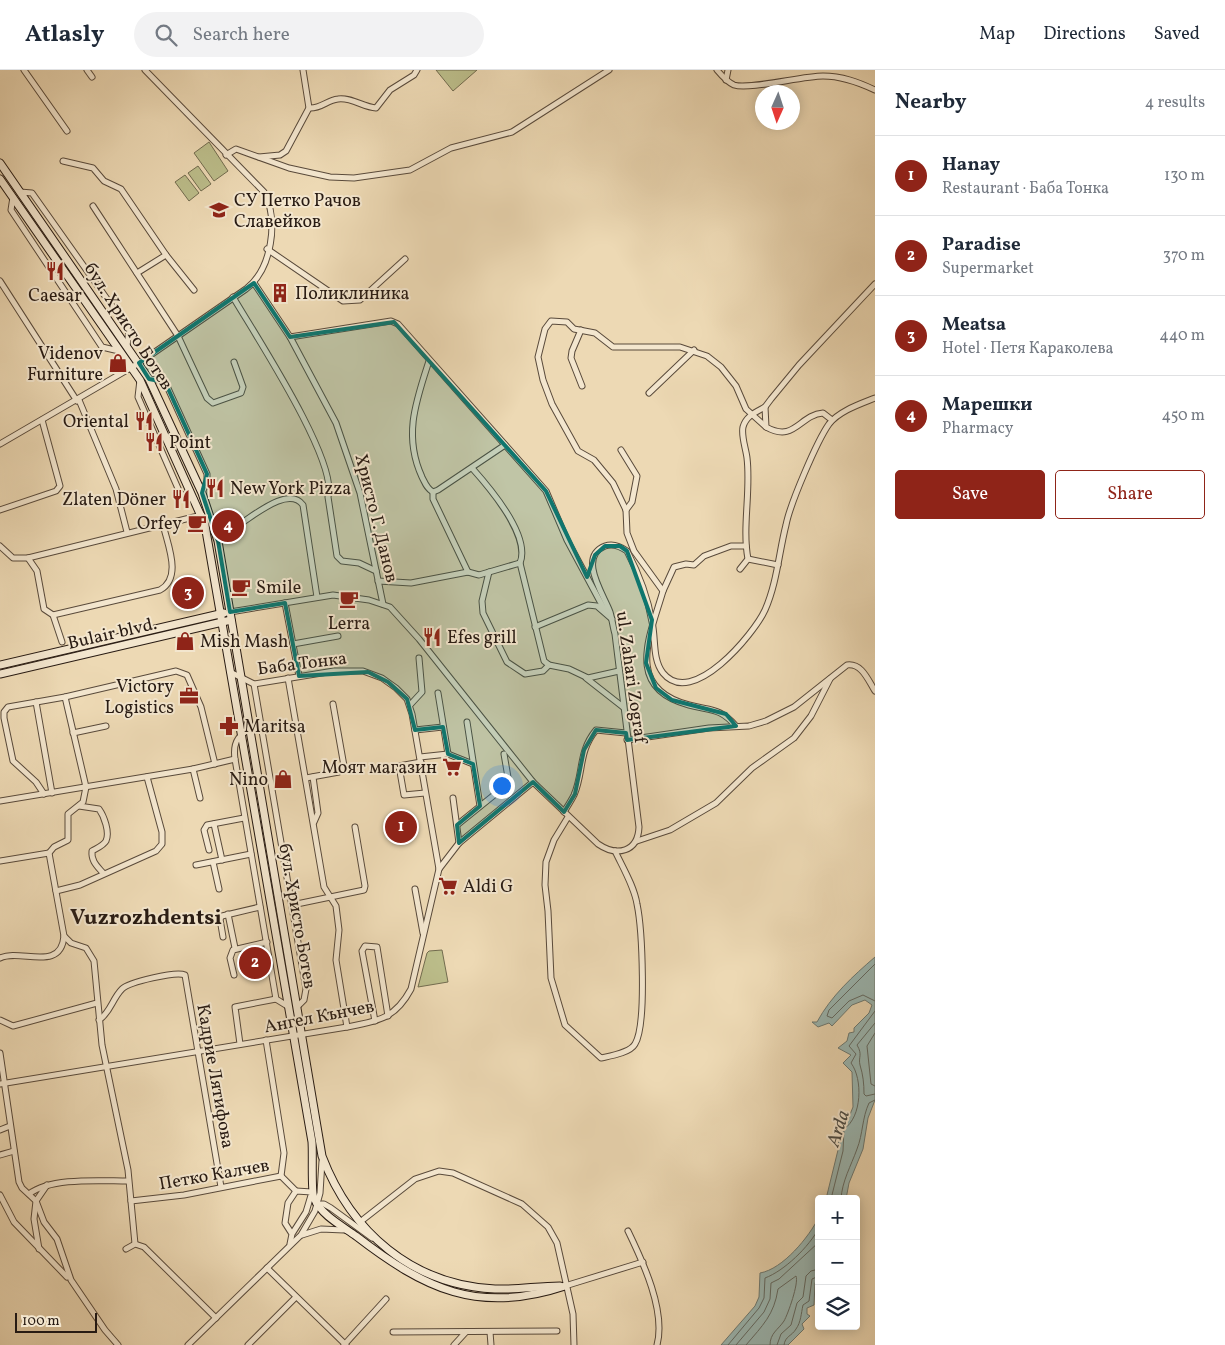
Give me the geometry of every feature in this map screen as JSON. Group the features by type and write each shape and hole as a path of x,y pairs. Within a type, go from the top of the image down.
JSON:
{"main road":[{"name":"бул. Христо Ботев","path":"0,163 149,379 202,493 218,541 322,1156 335,1184 374,1240 423,1271 456,1283 495,1289 565,1286"},
{"name":"бул. Христо Ботев","path":"1,183 13,197 140,380 202,515 214,570 220,618 312,1142 314,1167 312,1192 317,1204 380,1255 419,1279 456,1293 496,1298 521,1297 565,1286"},
{"name":"Bulair blvd.","path":"0,674 220,618 230,612"},
{"name":"Bulair blvd.","path":"0,665 220,618 231,620"}],"street":[{"path":"24,70 67,131"},
{"path":"87,70 92,77"},
{"path":"0,444 78,401 139,363 246,289 254,282 267,249 272,235 273,224 267,198 246,173 226,155 145,70"},
{"path":"259,157 280,155 286,151 309,108 303,70"},
{"path":"309,108 318,109 337,99 348,99 367,108 376,108 390,90 414,75 417,70"},
{"path":"226,155 236,149 288,168 343,178 364,178 410,170 451,148 512,132 609,70"},
{"path":"717,70 726,80 735,85 748,86 802,77 834,76 860,83 875,90"},
{"path":"726,80 728,70"},
{"path":"63,161 93,168 104,181 121,189 166,255 194,290"},
{"path":"1,183 11,179"},
{"path":"20,192 32,193 130,330 127,346"},
{"path":"13,197 11,210 102,347 119,351"},
{"path":"93,206 178,336 207,398 212,403 241,393 242,387 234,362"},
{"path":"267,249 343,302 360,300 405,260"},
{"path":"138,273 166,255"},
{"path":"0,281 78,401 116,489 127,532"},
{"name":"Христо Г. Данов","path":"254,282 290,337 336,424 352,465 360,493 384,604"},
{"path":"740,569 748,559 746,546 749,474 743,429 746,421 752,414 765,408 799,365 875,284"},
{"path":"233,297 308,425 328,478 330,491 328,497 337,556 342,561 359,563 376,571"},
{"path":"663,591 634,551 627,532 626,510 613,483 594,460 578,451 552,404 543,380 538,357 545,329 551,321 560,321 595,333 613,347 680,348 694,350 708,356 736,386 746,409 766,427 784,433 818,414 823,413 832,420 841,413 875,398"},
{"path":"290,337 394,322 551,498 567,540 603,607 610,612"},
{"path":"582,330 572,351 571,358 582,386"},
{"path":"649,393 694,350"},
{"path":"429,361 413,418 411,440 416,463 428,489 433,492"},
{"path":"149,379 159,380 166,384 207,474 207,481 202,493"},
{"path":"765,408 766,427"},
{"path":"0,510 56,491 60,486 42,420"},
{"name":"ul. Zahari Zograf","path":"637,840 639,827 612,619 596,579 592,562 598,550 613,545 627,551 632,560 652,620 657,660 665,675 672,680 684,683 702,678 723,662 759,620 768,602 788,517 820,442 832,420"},
{"path":"433,492 505,445"},
{"path":"620,450 637,476 632,502 626,510"},
{"path":"472,468 505,511 522,547 520,563 542,656 549,665 569,669 586,678 623,707"},
{"path":"330,491 344,487"},
{"path":"433,492 433,498 468,572"},
{"path":"236,527 269,504 293,499 300,502 316,597"},
{"path":"0,546 13,558 28,558 202,515"},
{"path":"54,615 160,590 169,584 173,572 163,524"},
{"path":"736,726 726,714 672,700 656,688 646,663 652,620 674,567 686,564 694,565 704,556 731,546 746,546"},
{"path":"28,558 37,571 44,609 54,615 62,642"},
{"path":"748,559 778,564"},
{"path":"378,582 411,583 468,572 479,575 520,563"},
{"path":"489,572 482,601 483,613 508,662 525,674 543,670 549,665"},
{"path":"230,612 316,597 343,596 384,604 390,607 419,639 533,782 598,844 615,851 627,849 637,840 670,830 716,803 752,768 794,738 811,716 830,679"},
{"path":"285,602 299,676"},
{"path":"535,628 588,605 597,606 612,619"},
{"path":"231,620 244,611"},
{"path":"293,644 338,636"},
{"path":"419,658 422,692 410,705 439,869"},
{"path":"627,740 749,726 781,715 841,669 853,664 860,668 875,691"},
{"path":"44,794 27,772 13,761 4,718 4,712 8,707 65,698 180,670 186,675 201,707 215,764"},
{"name":"Баба Тонка","path":"230,672 242,680 254,684 334,671 368,672 388,682 402,694 410,705"},
{"path":"586,678 619,671"},
{"path":"288,678 324,887 336,906 339,930 336,960 347,1027"},
{"path":"254,684 306,989 304,1000 298,1006"},
{"path":"438,693 448,754"},
{"path":"0,958 50,955 58,953 64,945 50,854 54,847 68,840 68,814 79,806 85,797 86,787 65,698"},
{"path":"36,702 52,793"},
{"path":"306,778 339,772 344,766 333,704"},
{"path":"467,722 480,806"},
{"path":"73,733 106,726"},
{"path":"415,730 443,727"},
{"path":"250,730 241,733 235,744 235,759 276,999"},
{"path":"564,812 575,794 584,750 591,736 596,730 626,733"},
{"path":"425,793 404,795 399,766 448,754 473,764"},
{"path":"457,825 509,783 504,754"},
{"path":"0,802 193,769 235,759"},
{"path":"193,769 200,798"},
{"path":"56,891 80,885 103,873 156,851 162,844 162,832 147,777"},
{"path":"313,777 318,813 314,822"},
{"name":"Ангел Кънчев","path":"2,1084 347,1027 388,1016 403,1003 411,989 439,869 459,844 533,782"},
{"path":"453,798 459,844"},
{"path":"79,806 99,809 103,814 107,839 92,851 93,862 103,873"},
{"path":"568,817 554,840 546,862 545,885 551,978 565,1025 601,1058 632,1048 636,1043 641,1016 642,939 637,902 615,851"},
{"path":"209,850 204,828 244,818"},
{"path":"214,824 222,860"},
{"path":"292,905 360,892 365,888 356,827"},
{"path":"0,861 50,854"},
{"path":"196,866 251,854"},
{"path":"213,862 219,889"},
{"path":"415,889 423,934"},
{"path":"223,937 220,917 260,907"},
{"path":"228,914 236,948"},
{"path":"64,936 71,943 86,948 91,953 99,1020 113,1104 128,1170 136,1244"},
{"path":"234,974 230,955 236,948 267,942"},
{"path":"375,1021 362,951 365,946 377,947 388,1016"},
{"name":"Кадрие Лятифова","path":"99,1020 108,1015 117,994 124,987 180,972 185,975 221,1187"},
{"path":"240,1044 235,1007 276,999 289,1007"},
{"path":"0,1020 13,1026 98,1003"},
{"path":"266,1040 284,1153 280,1176"},
{"path":"0,1053 2,1084 19,1182 36,1201 44,1222 57,1239 71,1280"},
{"path":"0,1130 10,1126"},
{"path":"0,1155 14,1151"},
{"path":"301,1236 317,1204 322,1184 322,1156"},
{"path":"360,1222 420,1177 439,1171 453,1173 522,1204 548,1227 557,1243 575,1326 574,1345"},
{"name":"Петко Калчев","path":"131,1202 280,1176 296,1191"},
{"path":"29,1194 40,1186 47,1185 94,1180 128,1181"},
{"path":"39,1249 34,1219 36,1201 47,1185"},
{"path":"290,1244 292,1234 308,1205 312,1192 296,1191 292,1195 285,1212 284,1223 292,1234"},
{"path":"0,1195 14,1222 71,1280 105,1330 118,1345"},
{"path":"308,1205 324,1204 374,1240"},
{"path":"188,1345 290,1244 301,1236 330,1228 350,1232"},
{"path":"628,1231 643,1262 659,1321 657,1345"},
{"path":"126,1249 136,1244 144,1246 216,1318"},
{"path":"565,1286 643,1262"},
{"path":"267,1268 344,1344 386,1299"},
{"path":"248,1345 296,1297"},
{"path":"393,1332 557,1331"},
{"path":"454,1345 466,1332"},
{"path":"490,1332 491,1345"}],"highlighted area":[{"path":"254,283 290,337 394,322 546,491 587,577 595,555 605,546 620,546 627,551 652,620 646,663 656,688 672,700 726,714 736,726 627,740 626,733 596,730 584,750 575,794 564,812 533,782 459,843 457,825 480,806 473,764 448,754 443,727 415,730 407,699 388,682 368,672 299,676 285,603 230,612 218,541 202,493 207,474 165,382 149,379 139,363"}],"green space":[{"path":"436,70 477,70 453,91"},
{"path":"209,142 228,171 214,181 194,153"},
{"path":"198,166 211,184 201,191 188,173"},
{"path":"185,175 199,193 189,201 175,182"},
{"path":"442,950 448,982 418,987 427,953 429,951"}],"water":[{"path":"875,957 875,1100 868,1118 863,1149 849,1183 847,1195 827,1195 838,1150 840,1122 847,1122 853,1107 852,1072 843,1063 851,1055 838,1048 847,1041 849,1033 854,1032 854,1028 869,1013 872,1005 865,1000 852,1005 832,1026 829,1023 818,1027 812,1022 817,1022 836,995"},
{"path":"815,1224 814,1305 807,1308 807,1314 810,1316 802,1324 804,1329 788,1345 721,1345 755,1306 759,1297 760,1273 769,1270 786,1259 809,1234"}],"place":[{"name":"СУ Петко Рачов Славейков","path":"219,210"},
{"name":"Caesar","path":"55,271"},
{"name":"Поликлиника","path":"280,293"},
{"name":"Videnov Furniture","path":"118,363"},
{"name":"Oriental","path":"144,421"},
{"name":"Point","path":"154,442"},
{"name":"New York Pizza","path":"215,488"},
{"name":"Zlaten Döner","path":"181,499"},
{"name":"Orfey","path":"197,523"},
{"name":"Марешки","path":"228,526"},
{"name":"Smile","path":"241,587"},
{"name":"Meatsa","path":"188,593"},
{"name":"Lerra","path":"349,599"},
{"name":"Efes grill","path":"432,637"},
{"name":"Mish Mash","path":"185,641"},
{"name":"Victory Logistics","path":"189,696"},
{"name":"Maritsa","path":"229,726"},
{"name":"Моят магазин","path":"452,767"},
{"name":"Nino","path":"283,779"},
{"name":"Hanay","path":"401,827"},
{"name":"Aldi G","path":"448,886"},
{"name":"Paradise","path":"255,963"}],"district":[{"name":"Vuzrozhdentsi","path":"146,916"}],"water label":[{"name":"Arda","path":"837,1128"}]}
